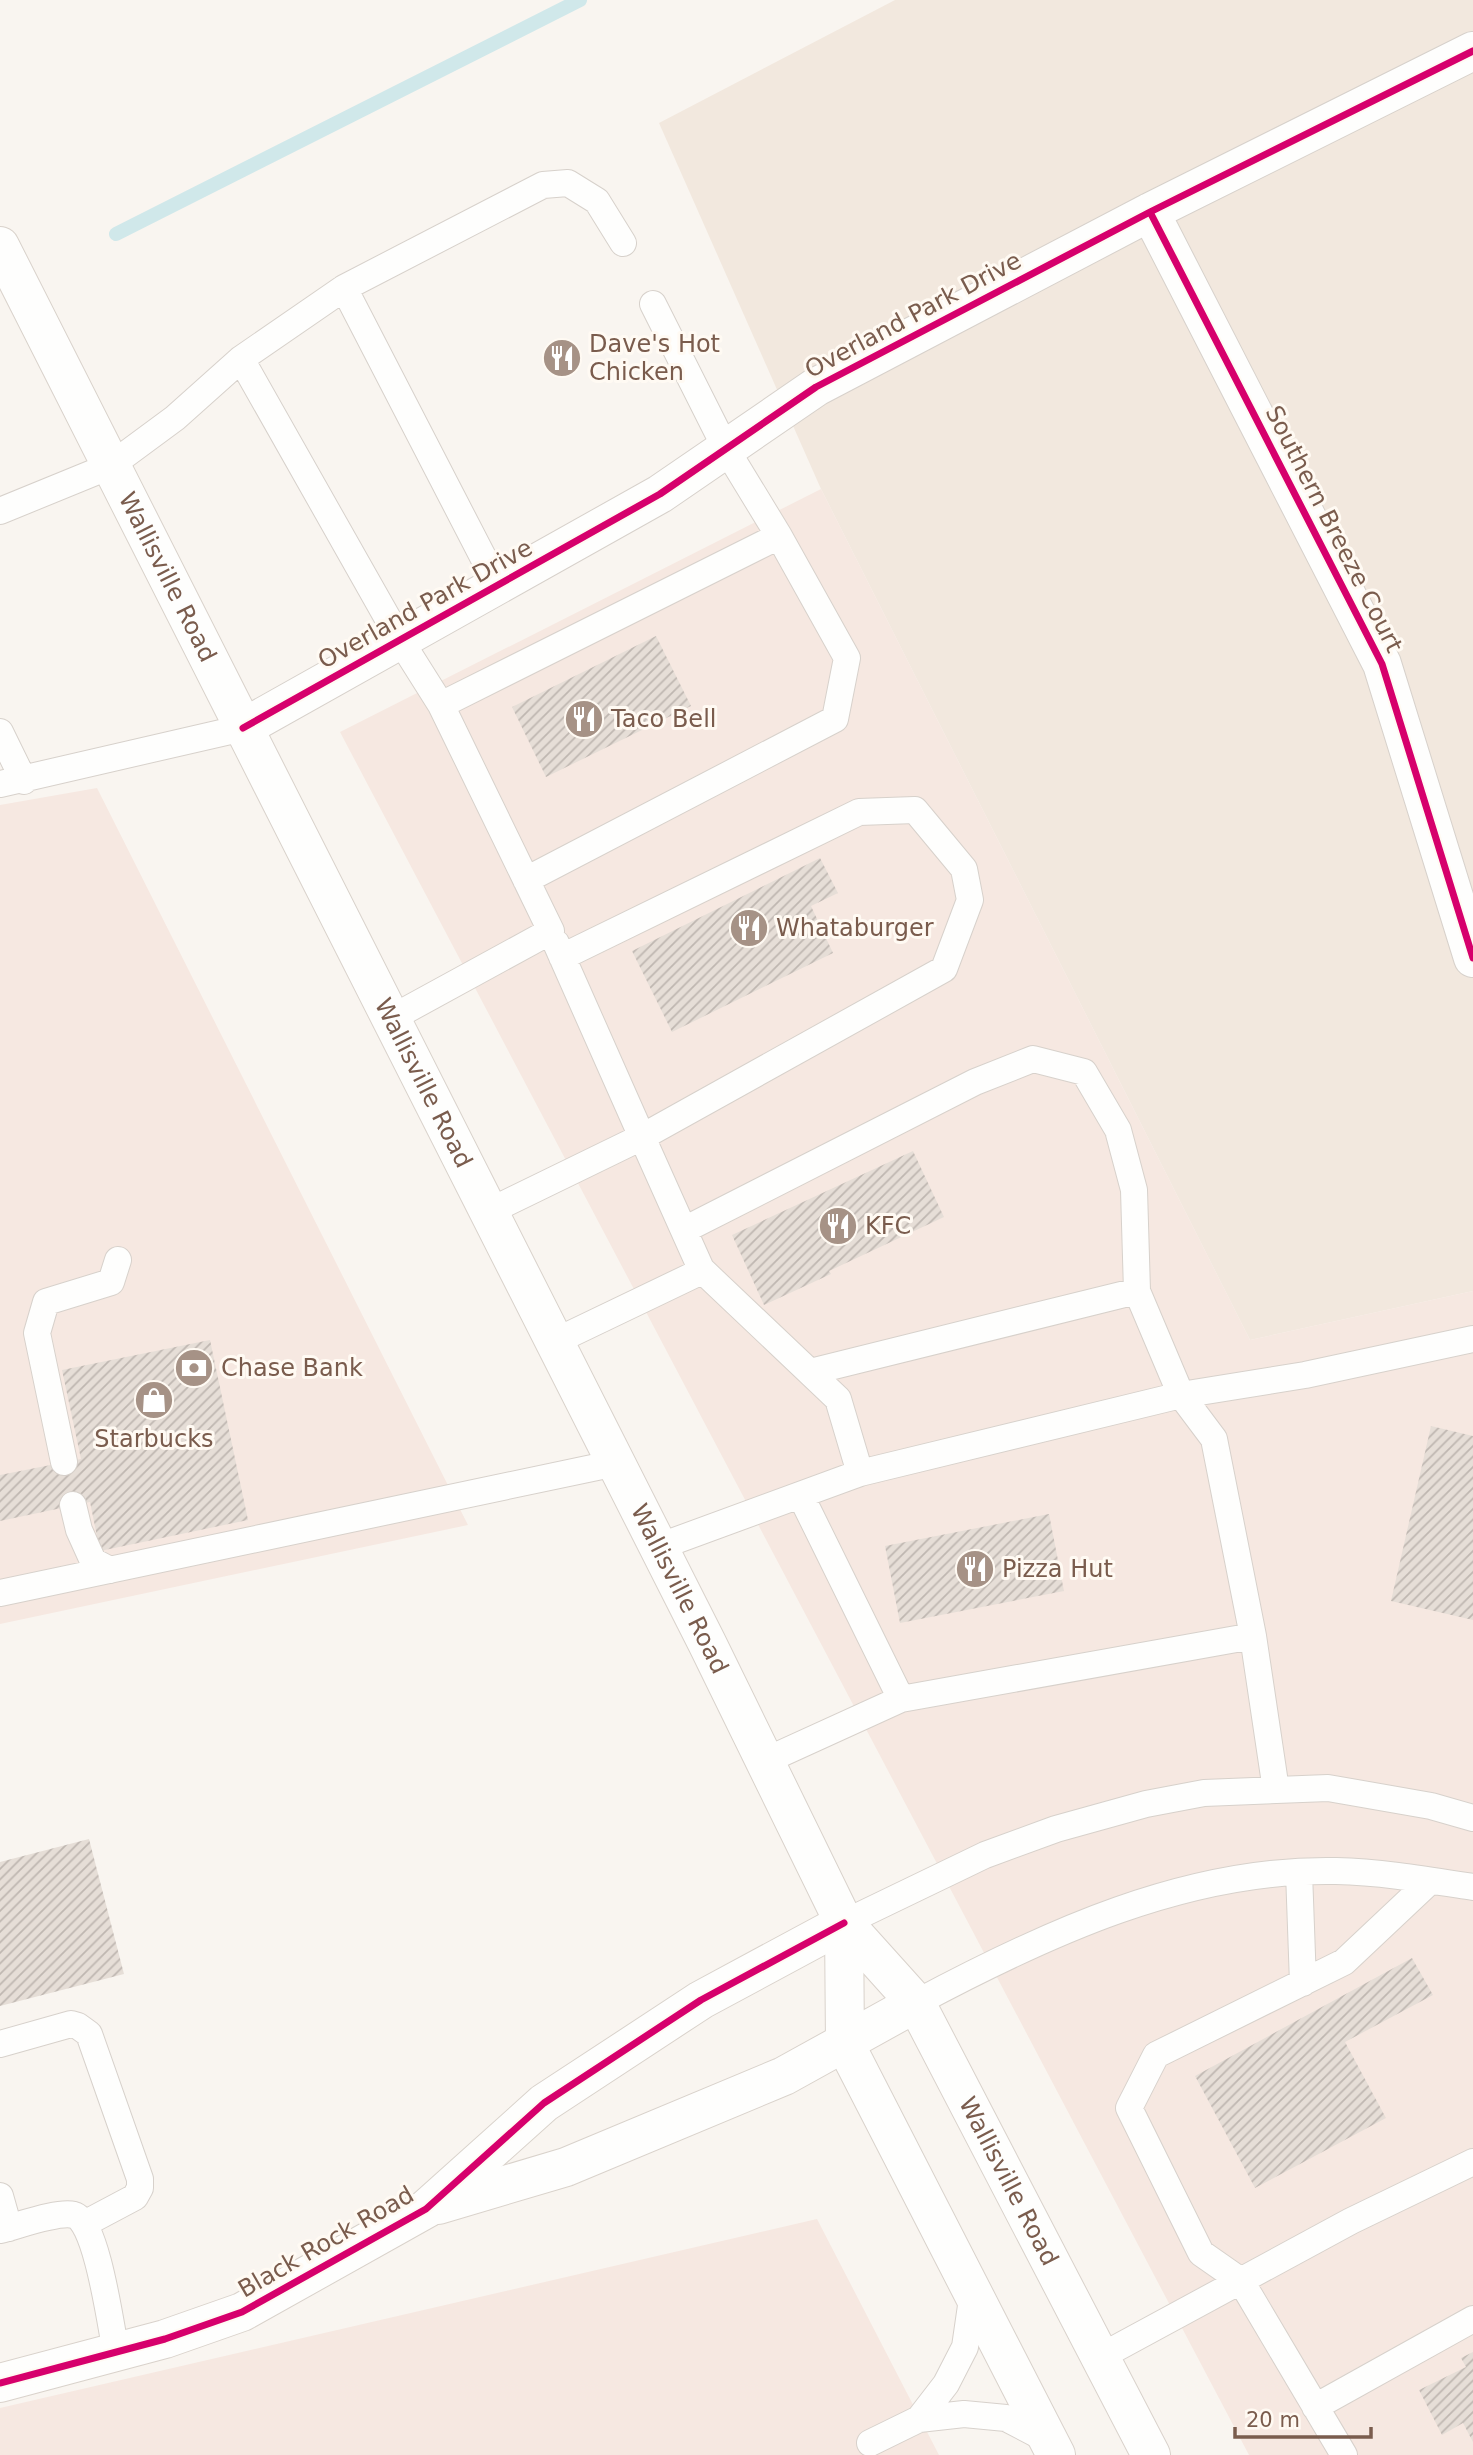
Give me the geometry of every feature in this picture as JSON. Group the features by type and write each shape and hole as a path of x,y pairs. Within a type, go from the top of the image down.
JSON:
{"street":[{"name":"Overland Park Drive","path":"243,728 660,494 816,387 1150,212 1473,51"},
{"name":"Southern Breeze Court","path":"1150,212 1382,664 1473,958"},
{"name":"Wallisville Road","path":"0,246 616,1463 844,1923 916,2003 1151,2455"},
{"name":"Wallisville Road","path":"844,1923 845,2044 1052,2447"},
{"name":"Black Rock Road","path":"426,2209 544,2103 701,2000 844,1923"},
{"name":"Black Rock Road","path":"0,2383 165,2339 242,2312 426,2209 566,2167 784,2076 916,2003"}],"lane":[{"path":"0,511 110,466 175,418 241,359 344,289 543,185 568,183 597,201 623,243"},
{"path":"344,289 498,586"},
{"path":"526,880 835,719 847,658 779,536 726,449 653,304"},
{"path":"241,359 400,640 441,705 551,932 702,1270 838,1399 860,1474"},
{"path":"441,705 779,536"},
{"path":"0,732 12,783 243,728"},
{"path":"488,1212 642,1137 944,969 970,900 964,869 915,810 859,812 562,957"},
{"path":"390,1019 551,932"},
{"path":"684,1230 975,1082 1033,1059 1084,1072 1118,1130 1134,1190 1137,1291 1181,1395 1214,1439 1252,1636 1276,1790"},
{"path":"64,1462 37,1333 46,1302 111,1282 118,1260"},
{"path":"555,1342 702,1270"},
{"path":"810,1372 1137,1291"},
{"path":"658,1548 860,1474 1181,1395 1305,1375 1473,1339"},
{"path":"0,1593 616,1463"},
{"path":"801,1496 901,1699"},
{"path":"73,1505 79,1530 93,1561 110,1570"},
{"path":"765,1761 901,1699 1252,1636"},
{"path":"844,1923 985,1855 1056,1829 1146,1804 1205,1793 1328,1788 1431,1806 1473,1818"},
{"path":"916,2003 994,1961 1098,1916 1220,1883 1285,1872 1337,1871 1473,1887"},
{"path":"1299,1872 1303,1983"},
{"path":"1344,2455 1241,2281 1202,2253 1129,2108 1156,2055 1344,1962 1430,1881"},
{"path":"0,2044 71,2024 89,2034 140,2179 140,2189 135,2197 86,2223"},
{"path":"1100,2357 1351,2221 1473,2162"},
{"path":"0,2196 5,2229 65,2214 77,2215 86,2223 96,2251 116,2352"},
{"path":"919,2419 946,2385 965,2347 973,2292"},
{"path":"1315,2407 1473,2319"},
{"path":"870,2443 919,2419 964,2414 1006,2418 1052,2447"}],"shaded area":[{"path":"895,0 1473,0 1473,1291 1250,1340 821,489 659,123"},
{"path":"821,489 1250,1340 1473,1291 1473,2455 1249,2455 340,732"},
{"path":"97,788 468,1525 0,1624 0,805"},
{"path":"817,2219 939,2455 0,2455 0,2408"}],"building":[{"path":"656,636 691,706 546,777 512,707"},
{"name":"Whataburger","path":"820,858 838,893 811,906 833,953 672,1032 632,951"},
{"name":"KFC","path":"913,1151 944,1217 764,1305 732,1235"},
{"path":"210,1340 248,1520 100,1551 90,1502 0,1521 0,1475 81,1459 62,1370"},
{"path":"1431,1426 1473,1436 1473,1620 1391,1601"},
{"name":"Pizza Hut","path":"1049,1514 1064,1591 900,1623 885,1546"},
{"path":"89,1839 124,1974 0,2006 0,1862"},
{"path":"1412,1958 1433,1995 1345,2042 1386,2118 1255,2188 1195,2076"},
{"path":"1473,2352 1473,2442 1463,2423 1442,2435 1419,2390 1466,2367 1461,2358"}],"waterway":[{"path":"116,234 580,0"}],"cycle path":[{"path":"243,728 660,494 816,387 1150,212 1473,51"},
{"path":"1150,212 1382,664 1473,958"},
{"path":"0,2383 165,2339 242,2312 426,2209 544,2103 701,2000 844,1923"}],"place":[{"name":"Dave's Hot Chicken","path":"562,358"},
{"name":"Taco Bell","path":"584,719"},
{"name":"Whataburger","path":"749,928"},
{"name":"KFC","path":"838,1226"},
{"name":"Chase Bank","path":"194,1368"},
{"name":"Starbucks","path":"154,1400"},
{"name":"Pizza Hut","path":"975,1569"}]}
